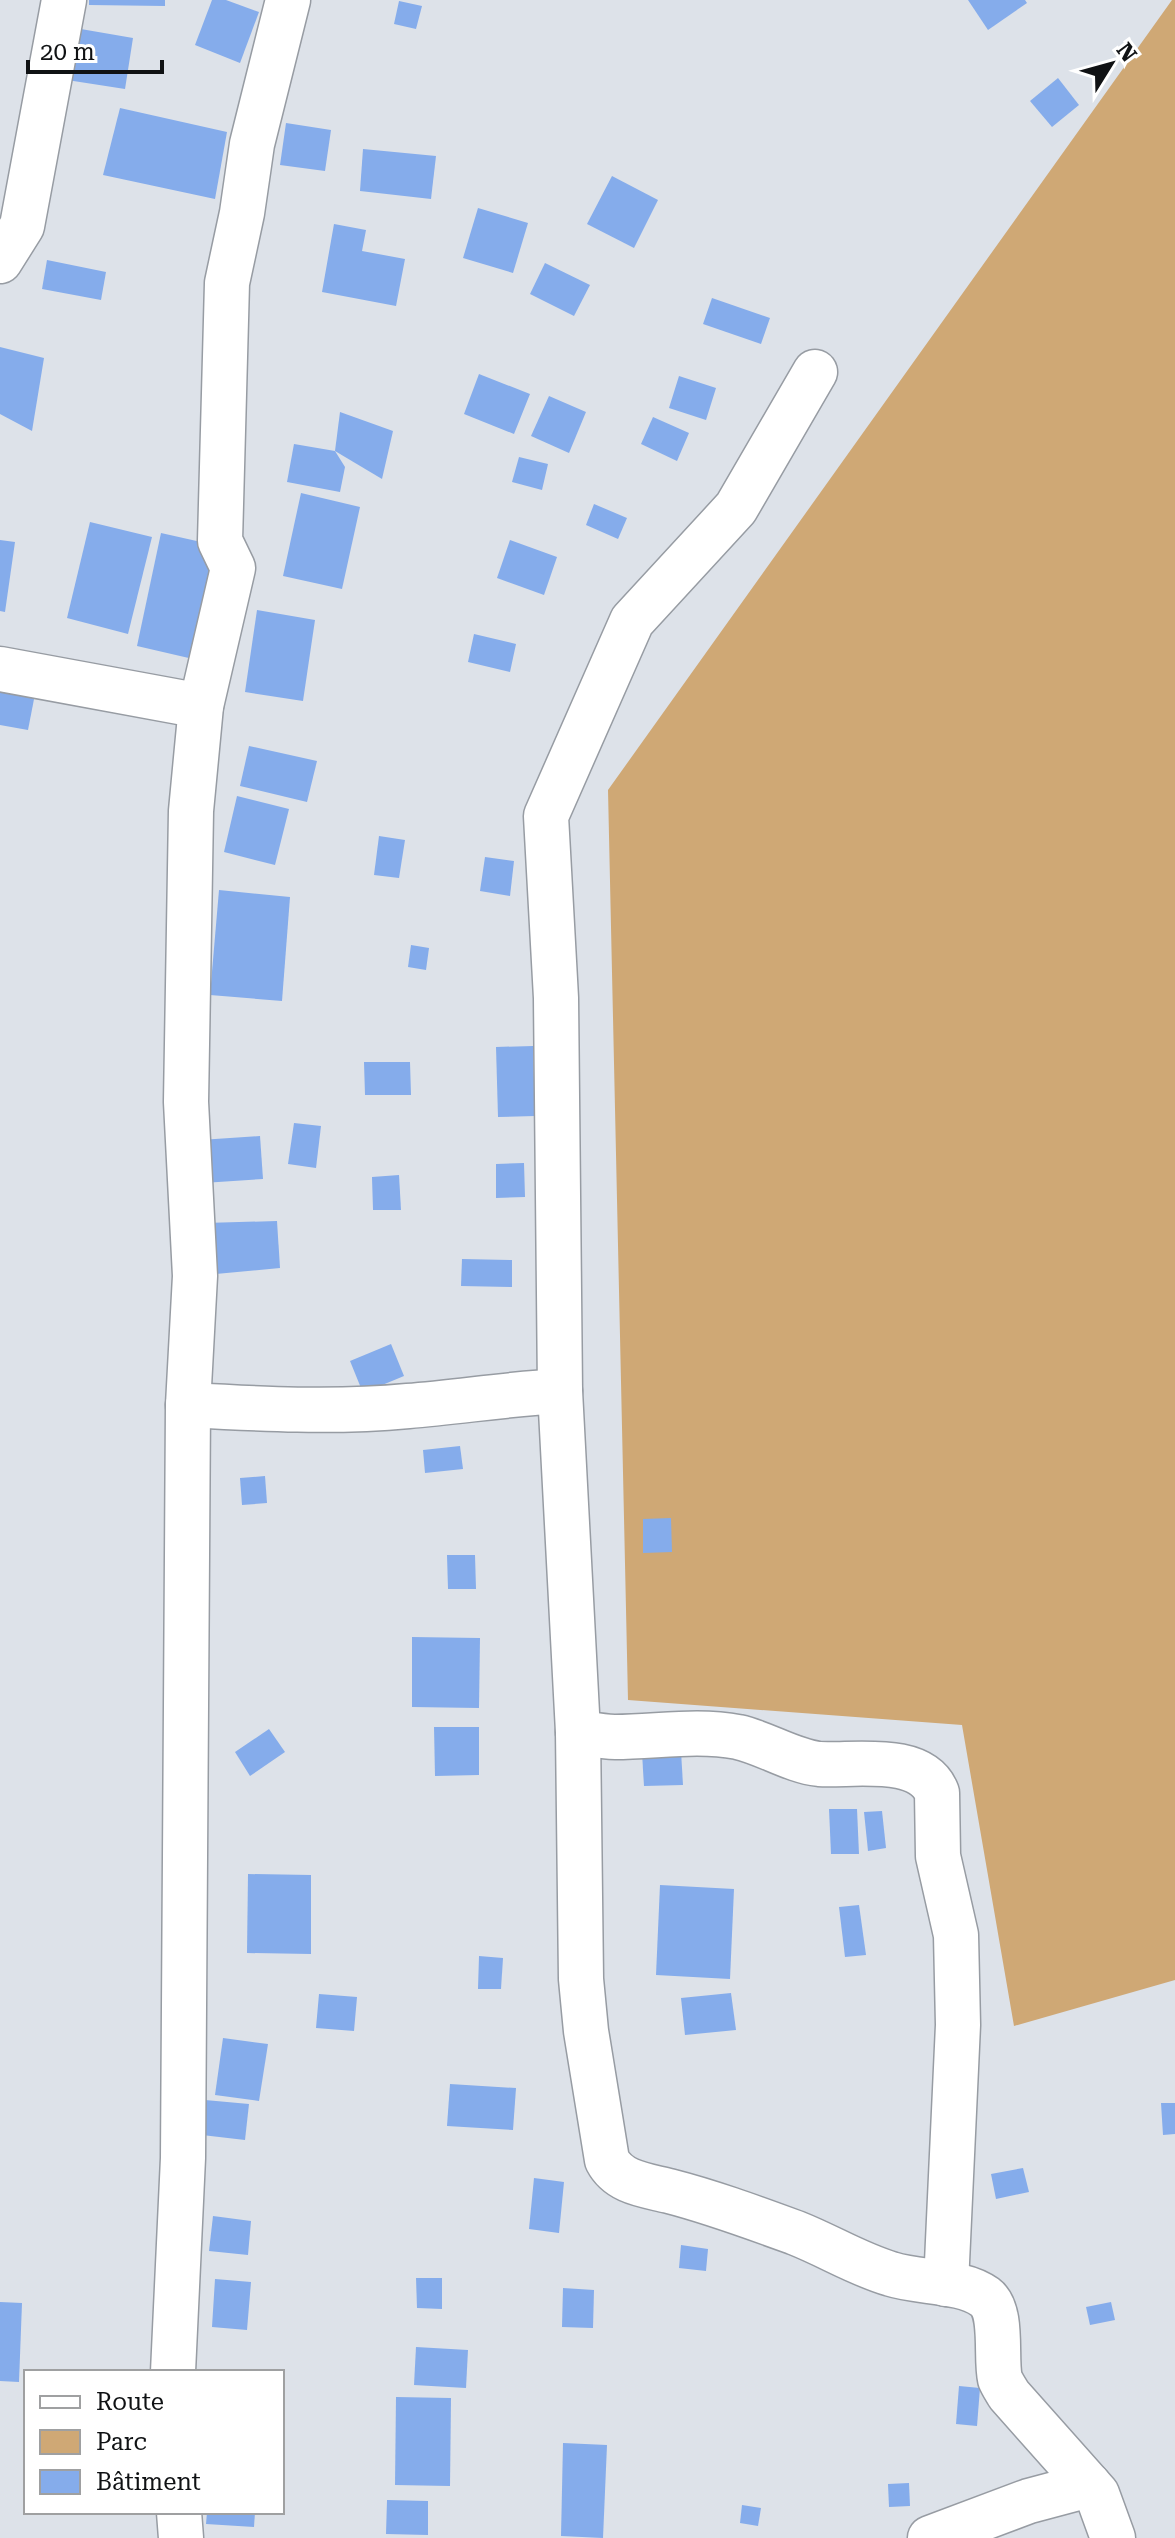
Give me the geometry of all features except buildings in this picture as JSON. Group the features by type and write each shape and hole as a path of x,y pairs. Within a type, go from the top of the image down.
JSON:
{"street":[{"path":"0,261 22,226 64,0"},
{"path":"173,2370 183,2158 188,1405 195,1276 186,1102 191,811 201,706 233,568 220,541 227,283 252,144 288,0"},
{"path":"815,372 736,508 632,621 548,808 556,998 560,1391 578,1732 581,1979 586,2031 607,2160 613,2172 624,2179 691,2197 798,2234 872,2269 946,2284 989,2299 996,2319 1000,2381 1097,2494 1113,2538"},
{"path":"0,669 201,706"},
{"path":"188,1405 300,1411 406,1407 560,1391"},
{"path":"578,1732 613,1737 701,1733 739,1737 816,1764 899,1765 924,1776 933,1784 937,1793 938,1856 953,1916 958,2025 946,2284"},
{"path":"930,2538 1029,2501 1089,2485"},
{"path":"179,2514 181,2538"}],"green space":[{"path":"1172,0 1175,0 1175,1980 1014,2026 962,1725 628,1700 608,790"}]}
